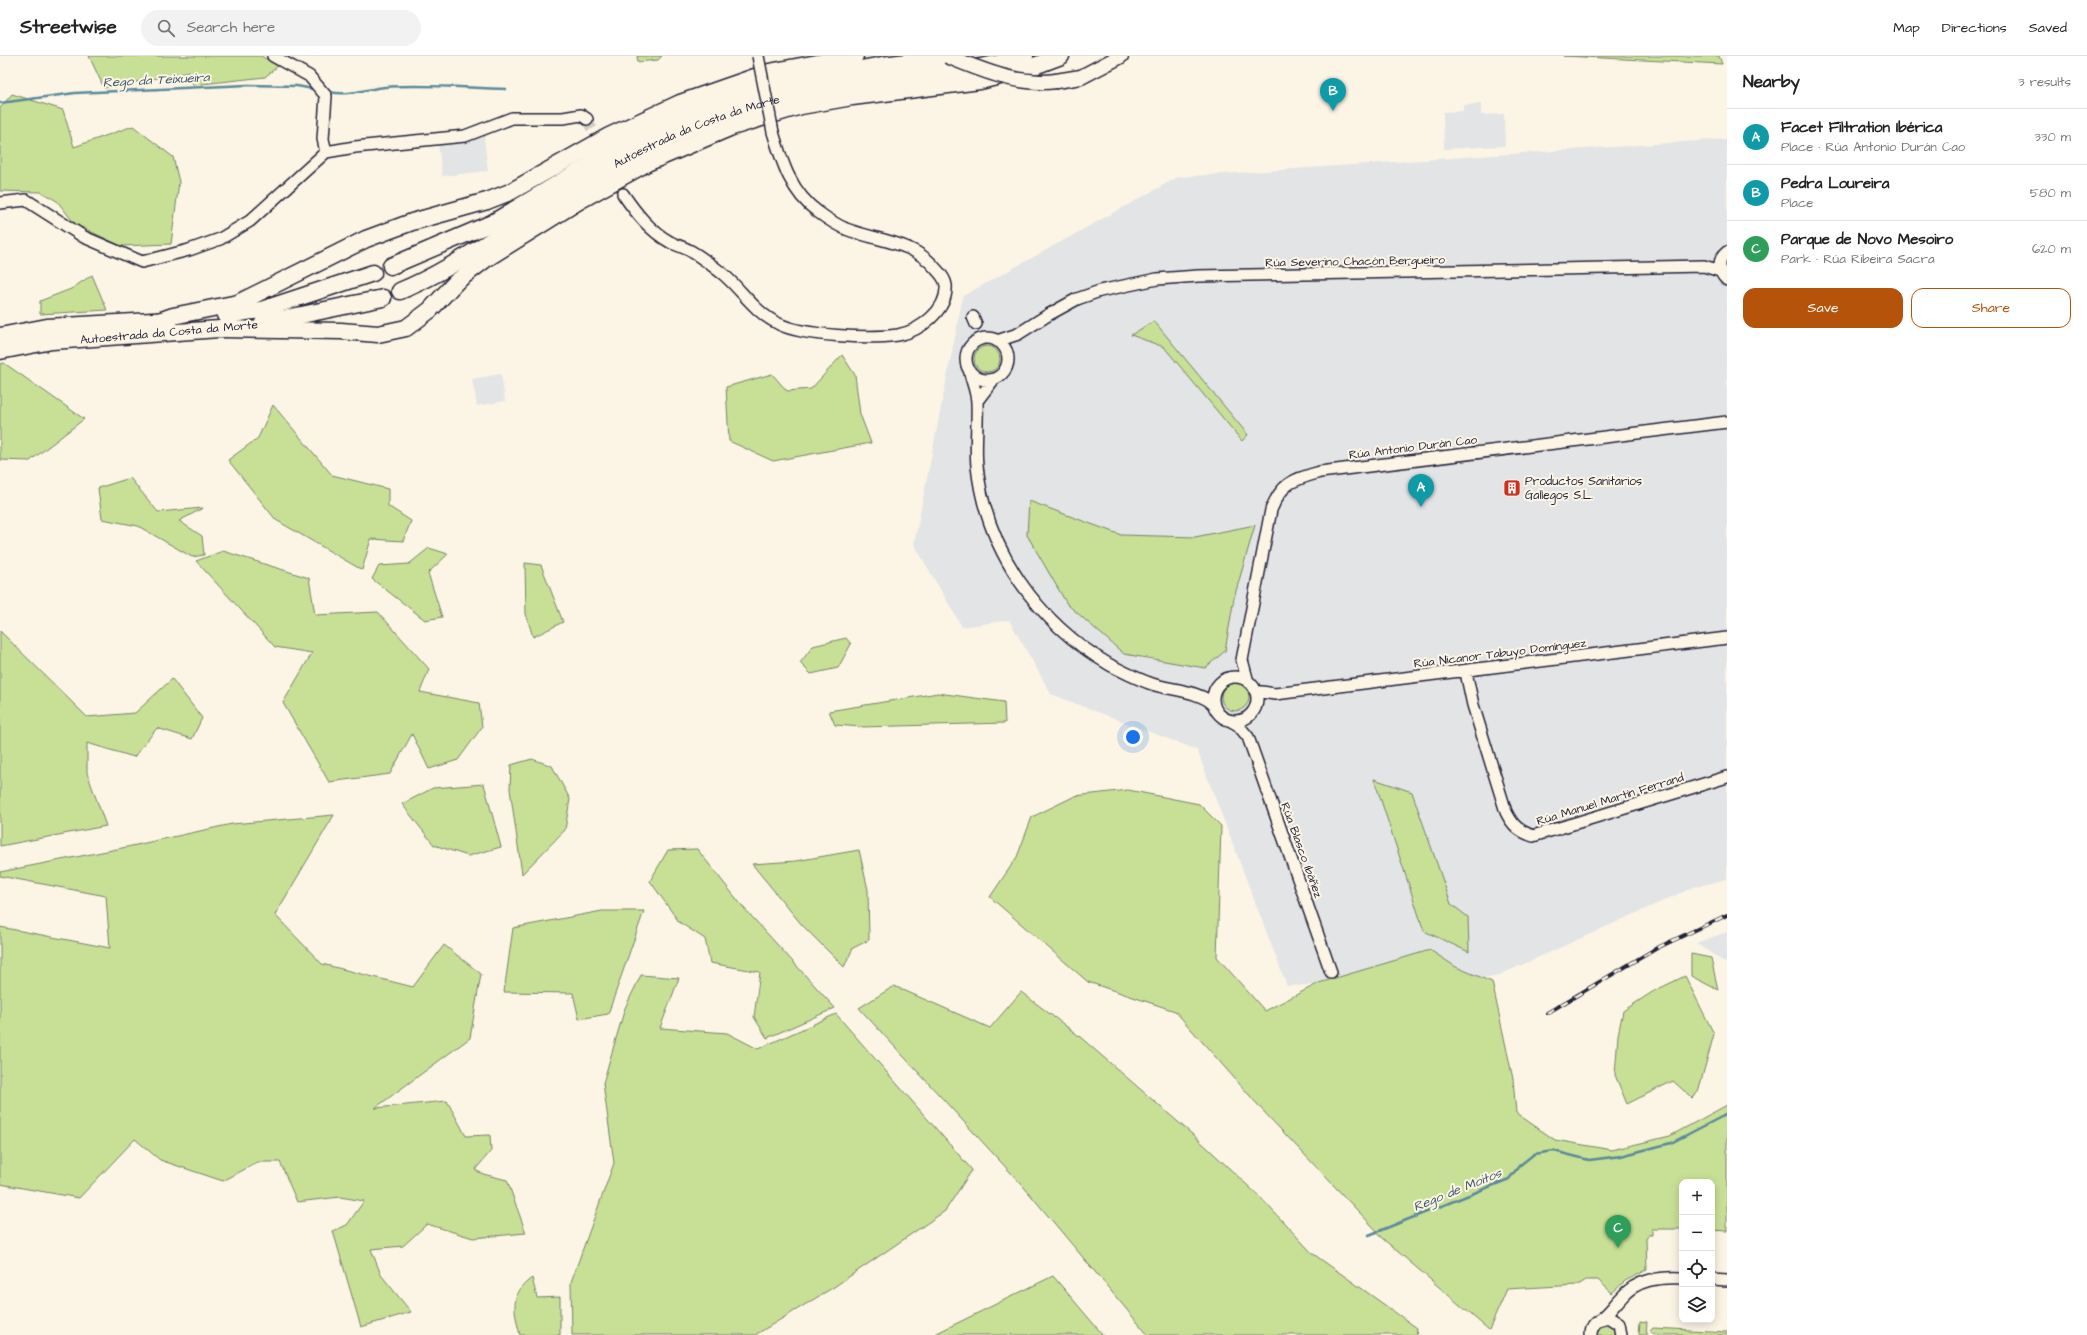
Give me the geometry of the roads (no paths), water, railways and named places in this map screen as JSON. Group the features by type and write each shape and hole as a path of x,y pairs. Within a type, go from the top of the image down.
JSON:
{"highway":[{"path":"159,321 238,303 366,239 412,222 487,201 510,192 610,136 680,103 770,72 855,56"},
{"name":"Autoestrada da Costa da Morte","path":"391,266 492,223 631,140 699,111 749,93 781,84 882,65 957,56"},
{"name":"Autoestrada da Costa da Morte","path":"400,291 450,267 591,179 640,151 699,124 742,109 806,91 877,80 991,66 1025,56"},
{"path":"223,329 378,334 406,328 430,310 456,282 486,259 578,201 647,163 732,126 801,106 837,99 980,81 1021,71 1061,56"},
{"name":"Autoestrada da Costa da Morte","path":"0,336 47,326 159,321 209,317 261,310 373,273"},
{"name":"Autoestrada da Costa da Morte","path":"0,351 52,342 223,329 253,325 383,298"}],"main road":[{"path":"947,56 987,71 1022,80 1044,83 1081,77 1121,56"}],"street":[{"path":"273,56 285,59 309,76 326,96 323,138 326,152"},
{"path":"623,194 635,212 650,226 670,242 694,253 724,275 757,309 778,324 804,332 875,336 898,335 916,328 930,319 940,307 945,296 946,284 941,274 930,261 910,248 845,228 817,212 797,191 783,166 773,132 758,56"},
{"path":"0,203 26,200 84,237 142,262 189,250 212,242 250,221 326,152 355,147 466,136 512,118 563,118 581,115 588,120"},
{"path":"1724,255 1720,271 1727,280"},
{"name":"Rúa Severino Chacón Bergueiro","path":"1704,266 1724,255"},
{"name":"Rúa Severino Chacón Bergueiro","path":"997,341 1018,334 1077,299 1126,284 1157,279 1198,276 1704,266 1720,271"},
{"name":"Rúa Severino Chacón Bergueiro","path":"1006,349 1018,334"},
{"path":"970,373 981,380 994,379 1000,376 1008,364 1006,349 991,338 982,338 969,347 965,357 977,401 975,443 981,492 996,539 1010,567 1024,590 1060,629 1086,650 1111,665 1152,684 1198,695 1210,701 1220,714 1229,720 1243,719 1255,707 1255,691 1248,682 1238,677 1229,678 1221,682 1216,688 1214,705"},
{"path":"977,401 994,379"},
{"name":"Rúa Antonio Durán Cao","path":"1229,678 1242,660 1271,510 1281,490 1297,479 1320,472 1727,422"},
{"name":"Rúa Nicanor Tabuyo Domínguez","path":"1255,691 1275,694 1727,638"},
{"name":"Rúa Antonio Durán Cao","path":"1242,660 1248,682"},
{"name":"Rúa Manuel Martín Ferrand","path":"1467,677 1473,705 1506,812 1513,826 1521,832 1534,836 1727,777"},
{"path":"1198,695 1216,688"},
{"name":"Rúa Nicanor Tabuyo Domínguez","path":"1255,707 1275,694"},
{"name":"Rúa Blasco Ibáñez","path":"1248,737 1249,722 1255,707"},
{"name":"Rúa Blasco Ibáñez","path":"1229,720 1238,725 1248,737 1332,972"},
{"path":"1591,1335 1592,1326 1615,1306 1625,1294 1649,1280 1662,1277 1679,1278"},
{"path":"1715,1279 1727,1280"},
{"path":"1615,1306 1620,1330"},
{"path":"1602,1318 1608,1317 1620,1330"}],"waterway":[{"name":"Rego da Teixueira","path":"0,103 75,93 247,85 297,86 313,89"},
{"name":"Rego da Teixueira","path":"330,92 351,93 385,87 415,86 506,89"},
{"name":"Rego de Moitos","path":"1369,1235 1509,1179 1519,1166 1534,1154 1554,1151 1589,1160 1621,1156 1671,1143 1727,1114"}],"tunnel":[{"path":"587,119 601,148"}],"railway":[{"path":"1547,1013 1657,948 1727,915"}],"place":[{"name":"Pedra Loureira","path":"1333,111"},
{"name":"Productos Sanitarios Gallegos S.L.","path":"1512,488"},
{"name":"Facet Filtration Ibérica","path":"1421,507"},
{"name":"Parque de Novo Mesoiro","path":"1618,1248"}]}
